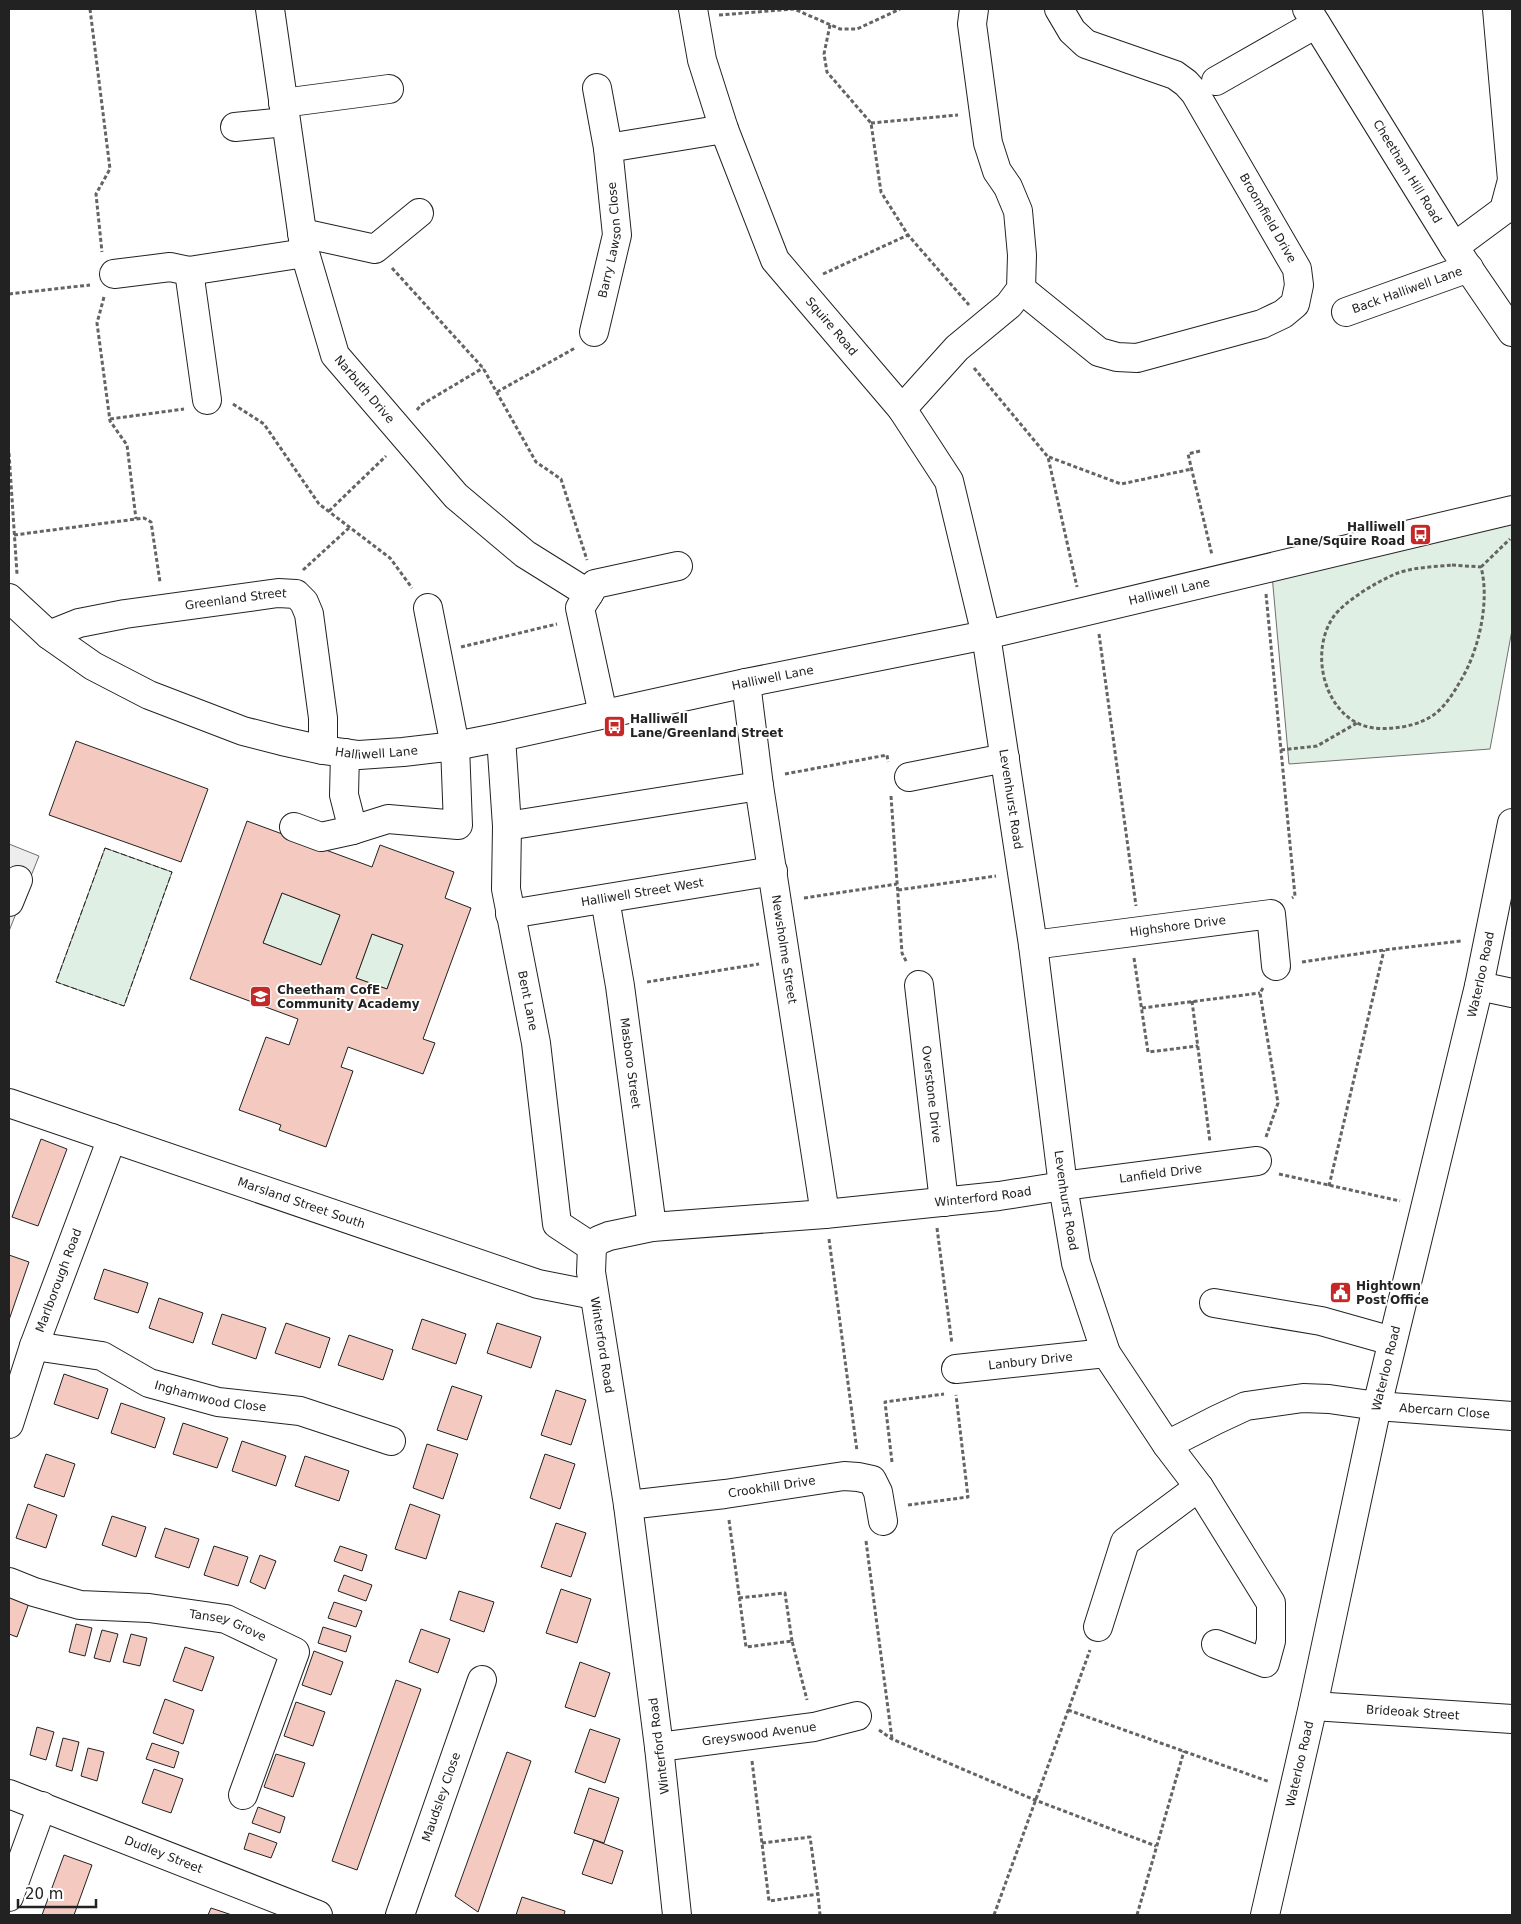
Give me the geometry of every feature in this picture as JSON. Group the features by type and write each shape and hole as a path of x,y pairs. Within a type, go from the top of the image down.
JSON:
{"main road":[{"name":"Narbuth Drive","path":"270,9 304,243 335,355 456,496 525,554 589,598"},
{"path":"902,409 957,348 1009,305 1021,289 1022,255 1018,211 1008,187 997,171 988,143 972,24 974,9"},
{"name":"Broomfield Drive","path":"1021,289 1098,352 1117,357 1138,358 1269,321 1283,314 1294,304 1299,285 1297,269 1191,88 1175,75 1086,44 1072,31 1059,9"},
{"name":"Back Halliwell Lane","path":"1346,312 1461,258 1504,210 1512,180 1497,9"},
{"name":"Squire Road","path":"693,13 702,60 724,129 775,260 902,409 949,481 986,635"},
{"path":"1216,81 1312,16"},
{"name":"Cheetham Hill Road","path":"1312,16 1461,258 1512,332"},
{"name":"Barry Lawson Close","path":"594,332 616,235 608,148 596,88"},
{"path":"236,127 284,113 389,89"},
{"path":"608,148 724,129"},
{"path":"105,279 170,267 189,271 304,243 375,249 419,212"},
{"path":"189,271 207,400"},
{"name":"Halliwell Lane","path":"9,598 49,635 94,666 149,695 243,731 334,752 359,755 454,746 746,683 986,635 1512,510"},
{"path":"603,714 589,598 678,566"},
{"name":"Greenland Street","path":"49,635 79,623 125,614 278,593 296,594 304,602 309,614 323,718 334,752 353,830"},
{"path":"294,827 320,837 353,830 388,819 458,825 454,746 428,608"},
{"name":"Levenhurst Road","path":"986,635 1033,945 1063,1186 1076,1263 1106,1353 1167,1445 1199,1487 1271,1603 1271,1641 1265,1663 1216,1644"},
{"name":"Newsholme Street","path":"746,683 759,782 825,1214"},
{"name":"Bent Lane","path":"501,737 507,826 506,889 536,1044 557,1224 592,1247"},
{"path":"899,780 1005,758"},
{"path":"507,826 759,782"},
{"name":"Waterloo Road","path":"1265,1915 1313,1706 1377,1406 1478,986 1512,823"},
{"name":"Halliwell Street West","path":"510,914 605,900 773,871"},
{"name":"Masboro Street","path":"605,900 620,986 652,1227"},
{"path":"1271,914 1276,966"},
{"name":"Highshore Drive","path":"1033,945 1271,914"},
{"name":"Overstone Drive","path":"919,985 944,1202"},
{"path":"1478,986 1512,993"},
{"name":"Marsland Street South","path":"9,1104 538,1284 594,1295"},
{"name":"Marlborough Road","path":"9,1424 34,1346 112,1138"},
{"name":"Lanfield Drive","path":"1063,1186 1257,1161"},
{"name":"Winterford Road","path":"677,1915 659,1747 628,1505 591,1272 592,1247 599,1240 609,1236 652,1227 825,1214 999,1196 1063,1186"},
{"path":"1214,1303 1321,1321 1392,1341"},
{"name":"Inghamwood Close","path":"34,1346 102,1356 149,1383 158,1386 218,1402 300,1410 391,1441"},
{"name":"Lanbury Drive","path":"951,1381 1106,1353"},
{"name":"Abercarn Close","path":"1167,1445 1246,1406 1303,1398 1329,1399 1377,1406 1512,1416"},
{"name":"Crookhill Drive","path":"628,1505 725,1494 844,1476 865,1479"},
{"path":"865,1479 878,1492 883,1521"},
{"path":"1098,1627 1125,1542 1199,1487"},
{"name":"Tansey Grove","path":"9,1582 34,1592 80,1605 149,1608 226,1619 295,1652 243,1795"},
{"name":"Maudsley Close","path":"400,1915 482,1680"},
{"name":"Brideoak Street","path":"1313,1706 1512,1719"},
{"name":"Greyswood Avenue","path":"659,1747 814,1727 857,1716"},
{"name":"Dudley Street","path":"9,1794 303,1913"},
{"path":"9,1897 42,1806"}],"path":[{"path":"693,13 794,9 840,29 857,29 900,9"},
{"path":"830,25 824,54 827,72 871,123 881,192 908,235 986,324"},
{"path":"871,123 983,113"},
{"path":"797,286 908,235"},
{"path":"375,249 483,368 536,462 561,480 589,598 437,654"},
{"path":"9,294 105,279"},
{"path":"497,392 586,342 594,332"},
{"path":"957,348 1048,457 1089,610 1135,932 1148,1052 1198,1046"},
{"path":"329,511 404,435 421,405 483,368"},
{"path":"110,419 192,408 207,400 236,404 264,424 319,504 390,558 428,608"},
{"path":"1200,451 1188,454 1218,580"},
{"path":"9,453 17,574 9,598"},
{"path":"1048,457 1121,484 1192,469"},
{"path":"14,535 144,518 151,522 164,609"},
{"path":"296,594 303,568 350,527"},
{"path":"1481,567 1484,591 1481,625 1466,673 1445,704 1435,715 1419,724 1394,728 1373,728 1357,723 1333,700 1323,676 1324,635 1334,616 1352,600 1394,574 1452,565 1481,567 1512,537"},
{"path":"1264,569 1295,896 1271,914"},
{"path":"1281,750 1317,746 1357,723"},
{"path":"759,782 887,755 899,780 897,884 902,953 919,985"},
{"path":"898,890 1022,872"},
{"path":"778,902 897,884"},
{"path":"1425,1206 1281,1175 1257,1161 1278,1103 1260,993 1276,966 1384,950 1488,939"},
{"path":"1329,1186 1384,950"},
{"path":"620,986 787,960"},
{"path":"1142,1008 1260,993"},
{"path":"1192,1001 1214,1166"},
{"path":"825,1214 857,1445 865,1479 892,1465 885,1402 951,1381"},
{"path":"725,1494 746,1647 792,1641"},
{"path":"883,1521 866,1536 892,1738"},
{"path":"739,1598 785,1593 792,1641 814,1727"},
{"path":"994,1915 1098,1627"},
{"path":"1068,1710 1294,1790"},
{"path":"857,1716 892,1738 1035,1800 1156,1846"},
{"path":"749,1735 770,1901 818,1894"},
{"path":"1137,1915 1184,1751"},
{"path":"762,1843 810,1836 820,1915"}],"green space":[{"path":"1512,520 1512,630 1490,749 1289,764 1272,575"},
{"path":"105,848 172,872 124,1006 56,982"},
{"path":"282,893 340,915 321,965 263,943"},
{"path":"372,934 403,945 387,989 356,978"}],"shaded area":[{"path":"9,844 39,856 9,931"}],"building":[{"path":"76,741 208,789 181,862 49,815"},
{"path":"247,821 372,867 380,845 454,872 445,898 471,908 423,1039 435,1043 423,1074 348,1047 341,1067 353,1071 326,1147 279,1130 281,1125 239,1110 266,1037 289,1045 298,1019 190,979","holes":["282,893 340,915 321,965 263,943","372,934 403,945 387,989 356,978"]},
{"path":"41,1139 67,1149 38,1226 12,1217"},
{"path":"9,1255 29,1262 9,1320"},
{"path":"104,1269 148,1283 138,1313 94,1299"},
{"path":"159,1298 203,1313 193,1343 149,1328"},
{"path":"222,1314 266,1328 256,1359 212,1344"},
{"path":"422,1319 466,1334 456,1364 412,1349"},
{"path":"286,1323 330,1338 320,1368 275,1353"},
{"path":"497,1323 541,1337 531,1368 487,1353"},
{"path":"349,1335 393,1350 383,1380 338,1365"},
{"path":"64,1374 108,1389 98,1419 54,1404"},
{"path":"452,1386 482,1396 467,1440 437,1430"},
{"path":"556,1390 586,1400 571,1445 541,1435"},
{"path":"121,1403 165,1418 155,1448 111,1433"},
{"path":"183,1423 228,1438 217,1468 173,1454"},
{"path":"242,1441 286,1456 276,1486 232,1471"},
{"path":"427,1444 458,1454 443,1499 413,1488"},
{"path":"46,1454 75,1464 64,1497 34,1487"},
{"path":"545,1454 575,1464 560,1509 530,1498"},
{"path":"305,1456 349,1471 339,1501 295,1486"},
{"path":"28,1504 57,1515 46,1548 16,1538"},
{"path":"410,1504 440,1515 426,1559 395,1549"},
{"path":"112,1516 146,1527 136,1557 102,1545"},
{"path":"556,1523 586,1533 571,1577 541,1567"},
{"path":"165,1528 199,1539 189,1568 155,1557"},
{"path":"214,1546 248,1557 238,1586 204,1575"},
{"path":"340,1546 367,1555 362,1571 334,1561"},
{"path":"260,1555 276,1561 265,1589 250,1582"},
{"path":"344,1575 372,1585 366,1601 338,1591"},
{"path":"561,1589 591,1599 577,1643 546,1633"},
{"path":"459,1591 494,1602 484,1632 450,1620"},
{"path":"9,1596 29,1603 17,1637 9,1634"},
{"path":"334,1602 362,1611 356,1627 328,1618"},
{"path":"76,1624 92,1628 85,1656 69,1652"},
{"path":"323,1627 351,1636 346,1652 318,1643"},
{"path":"421,1629 450,1639 438,1673 409,1662"},
{"path":"102,1630 118,1634 110,1662 94,1658"},
{"path":"131,1634 147,1638 140,1666 123,1662"},
{"path":"185,1647 214,1657 202,1691 173,1681"},
{"path":"314,1651 343,1662 331,1695 302,1685"},
{"path":"580,1662 610,1673 595,1717 565,1707"},
{"path":"396,1680 421,1689 357,1870 332,1861"},
{"path":"165,1699 194,1710 183,1744 153,1733"},
{"path":"296,1702 325,1712 313,1746 284,1736"},
{"path":"37,1727 54,1732 46,1760 30,1755"},
{"path":"590,1729 620,1739 605,1783 575,1772"},
{"path":"63,1738 79,1742 72,1771 56,1766"},
{"path":"152,1743 179,1752 174,1768 146,1759"},
{"path":"88,1748 104,1752 97,1781 81,1776"},
{"path":"507,1752 531,1761 478,1912 455,1896"},
{"path":"276,1754 305,1763 293,1797 264,1787"},
{"path":"154,1769 183,1779 171,1813 142,1803"},
{"path":"589,1788 619,1798 604,1843 574,1833"},
{"path":"258,1807 285,1817 280,1833 252,1823"},
{"path":"249,1833 277,1843 271,1858 244,1849"},
{"path":"594,1840 623,1851 612,1884 582,1874"},
{"path":"64,1855 92,1865 74,1915 42,1915"},
{"path":"522,1897 565,1911 564,1915 516,1915"},
{"path":"211,1908 232,1915 208,1915"}],"fence":[{"path":"105,848 172,872 124,1006 56,982 105,848"}],"place":[{"name":"Halliwell Lane/Squire Road","path":"1421,534"},
{"name":"Halliwell Lane/Greenland Street","path":"614,726"},
{"name":"Cheetham CofE Community Academy","path":"261,997"},
{"name":"Hightown Post Office","path":"1340,1293"}]}
